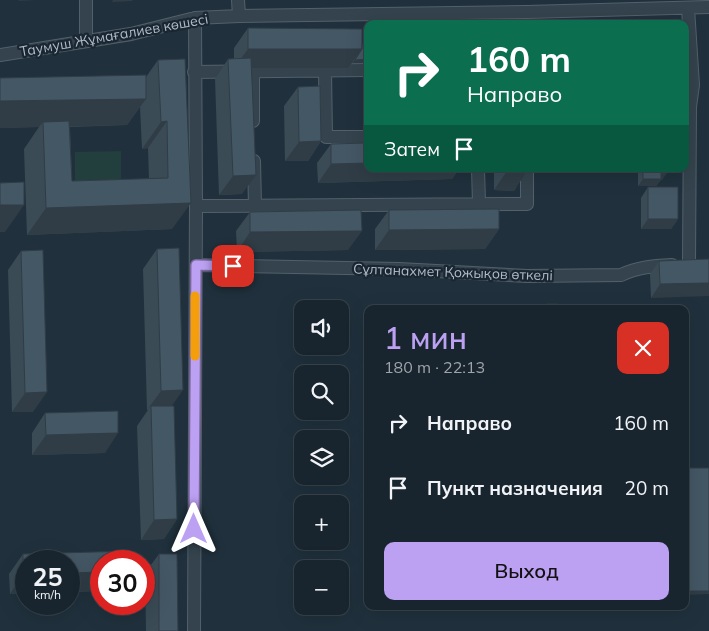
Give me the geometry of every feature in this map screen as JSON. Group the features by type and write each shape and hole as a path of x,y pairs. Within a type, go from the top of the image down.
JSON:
{"street":[{"path":"86,0 86,41"},
{"path":"238,0 239,16"},
{"name":"Таумуш Жұмағалиев көшесі","path":"0,55 131,34 195,18 709,7"},
{"path":"688,8 689,20"},
{"path":"194,631 195,18"},
{"path":"689,23 693,85 690,107 689,264"},
{"path":"194,72 364,70"},
{"path":"253,71 254,129"},
{"path":"325,71 326,137 364,137"},
{"path":"254,148 255,206"},
{"path":"478,172 479,203"},
{"path":"196,206 527,204 526,172"},
{"name":"Сұлтанахмет Қожықов өткелі","path":"196,265 399,269 536,276 621,275 632,269 644,267 702,264"}],"green space":[{"path":"121,151 121,187 75,188 75,152"}],"building":[{"path":"248,28 362,29 362,49 248,49"},
{"path":"362,44 364,44 364,59 355,60 362,49"},
{"path":"251,58 256,175 233,176 228,59"},
{"path":"185,59 191,203 46,208 43,122 69,121 72,181 168,178 167,121 161,122 158,60"},
{"path":"146,75 146,99 0,101 0,78"},
{"path":"320,86 321,141 299,142 298,87"},
{"path":"364,143 364,163 331,164 331,144"},
{"path":"643,172 667,172 661,173 661,179 643,179"},
{"path":"24,182 24,205 0,205 0,183"},
{"path":"648,187 678,187 678,219 648,219"},
{"path":"499,209 499,229 389,230 389,210"},
{"path":"361,210 362,231 250,232 250,212"},
{"path":"179,248 183,390 161,391 157,249"},
{"path":"43,250 47,392 25,393 21,251"},
{"path":"709,259 709,283 660,284 659,261"},
{"path":"151,406 174,406 177,519 154,520"},
{"path":"118,411 118,433 46,435 45,413"},
{"path":"689,468 709,468 709,591 689,591"},
{"path":"80,552 90,552 90,572 80,573"},
{"path":"159,554 177,554 178,631 159,631"}],"slow traffic":[{"path":"195,296 195,356"}],"route":[{"path":"194,529 196,265 233,266"}]}
